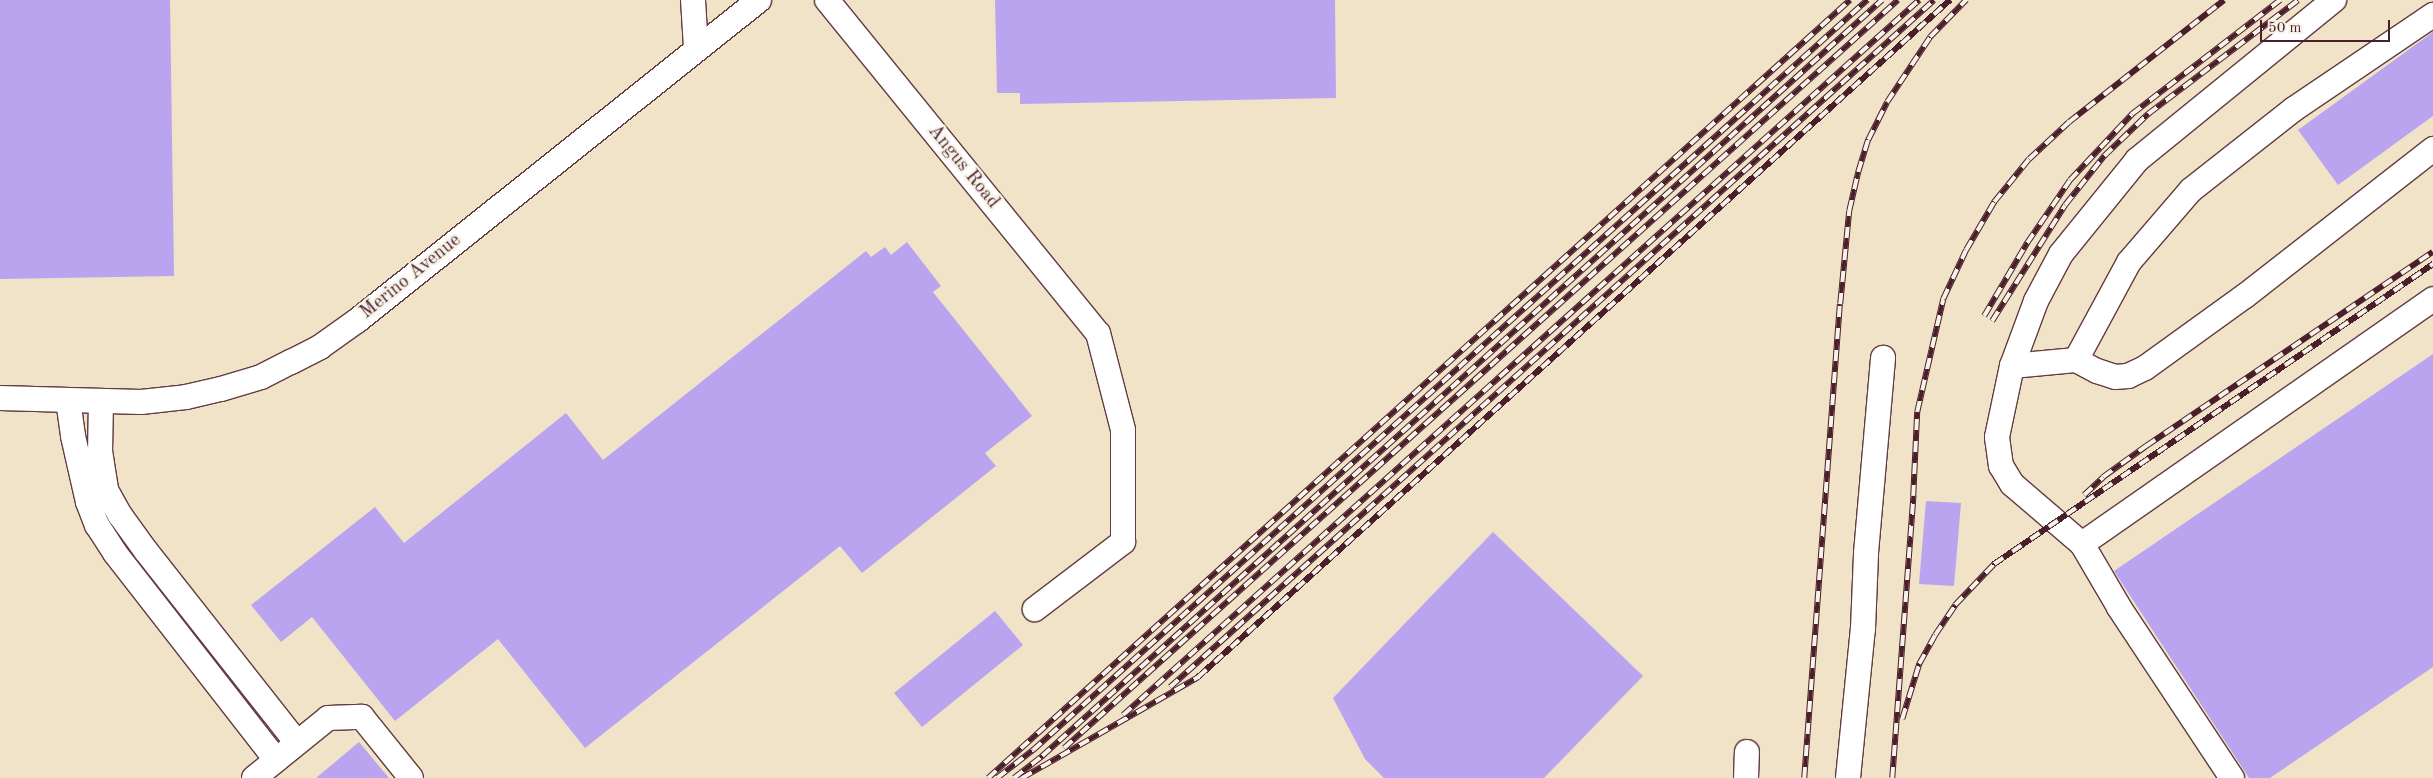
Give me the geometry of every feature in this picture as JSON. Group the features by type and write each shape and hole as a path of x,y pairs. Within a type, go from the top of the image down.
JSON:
{"street":[{"path":"693,0 696,48"},
{"name":"Merino Avenue","path":"0,398 141,402 186,397 261,377 320,347 358,320 696,48 736,8 758,0"},
{"name":"Angus Road","path":"827,0 1098,333 1123,430 1123,542 1035,609"},
{"path":"2232,778 2119,607 2082,544 2012,484 2000,466 1997,437 2012,366 2036,301 2061,254 2137,160 2334,0"},
{"path":"2076,360 2129,262 2191,190 2294,109 2433,15"},
{"path":"2012,366 2076,360 2097,371 2115,377 2128,376 2145,368 2245,296 2433,149"},
{"path":"2082,544 2433,299"},
{"path":"1848,778 1863,629 1866,553 1883,358"},
{"path":"68,400 73,436 86,494 97,525 116,553 276,760"},
{"path":"101,401 100,450 106,490 120,515 146,552 297,743"},
{"path":"254,778 328,718 362,717 411,778"},
{"path":"1746,778 1747,752"}],"building":[{"path":"0,0 170,0 174,276 0,279"},
{"path":"995,0 1335,0 1336,98 1020,104 1020,93 997,93"},
{"path":"2433,32 2433,116 2338,185 2298,130"},
{"path":"907,242 941,286 933,292 1032,416 985,453 996,466 862,573 840,546 585,748 498,639 395,721 312,617 281,642 251,605 375,507 404,543 566,413 603,460 866,251 871,257 885,247 891,255"},
{"path":"2433,354 2433,667 2270,778 2249,778 2114,571"},
{"path":"1926,501 1961,503 1954,586 1919,584"},
{"path":"1493,532 1643,676 1544,778 1384,778 1365,759 1333,698"},
{"path":"995,611 1023,645 922,727 894,693"},
{"path":"359,742 389,778 316,778"}],"railway":[{"path":"988,778 1850,0"},
{"path":"997,778 1033,750 1867,0"},
{"path":"1014,778 1042,756 1882,0"},
{"path":"1064,748 1898,0"},
{"path":"1123,715 1919,0"},
{"path":"1170,687 1934,0"},
{"path":"1022,778 1198,677 1950,0"},
{"path":"1804,778 1840,304 1849,211 1868,140 1887,102 1930,37 1966,0"},
{"path":"1892,778 1913,496 1917,412 1943,299 1966,250 1994,202 2029,159 2069,122 2224,0"},
{"path":"1984,316 2027,243 2070,180 2132,114 2280,0"},
{"path":"1992,321 2065,205 2104,156 2148,114 2298,0"},
{"path":"2084,495 2103,477 2146,446 2433,252"},
{"path":"1902,719 1919,664 1935,635 1955,605 1994,564 2433,264"}]}
